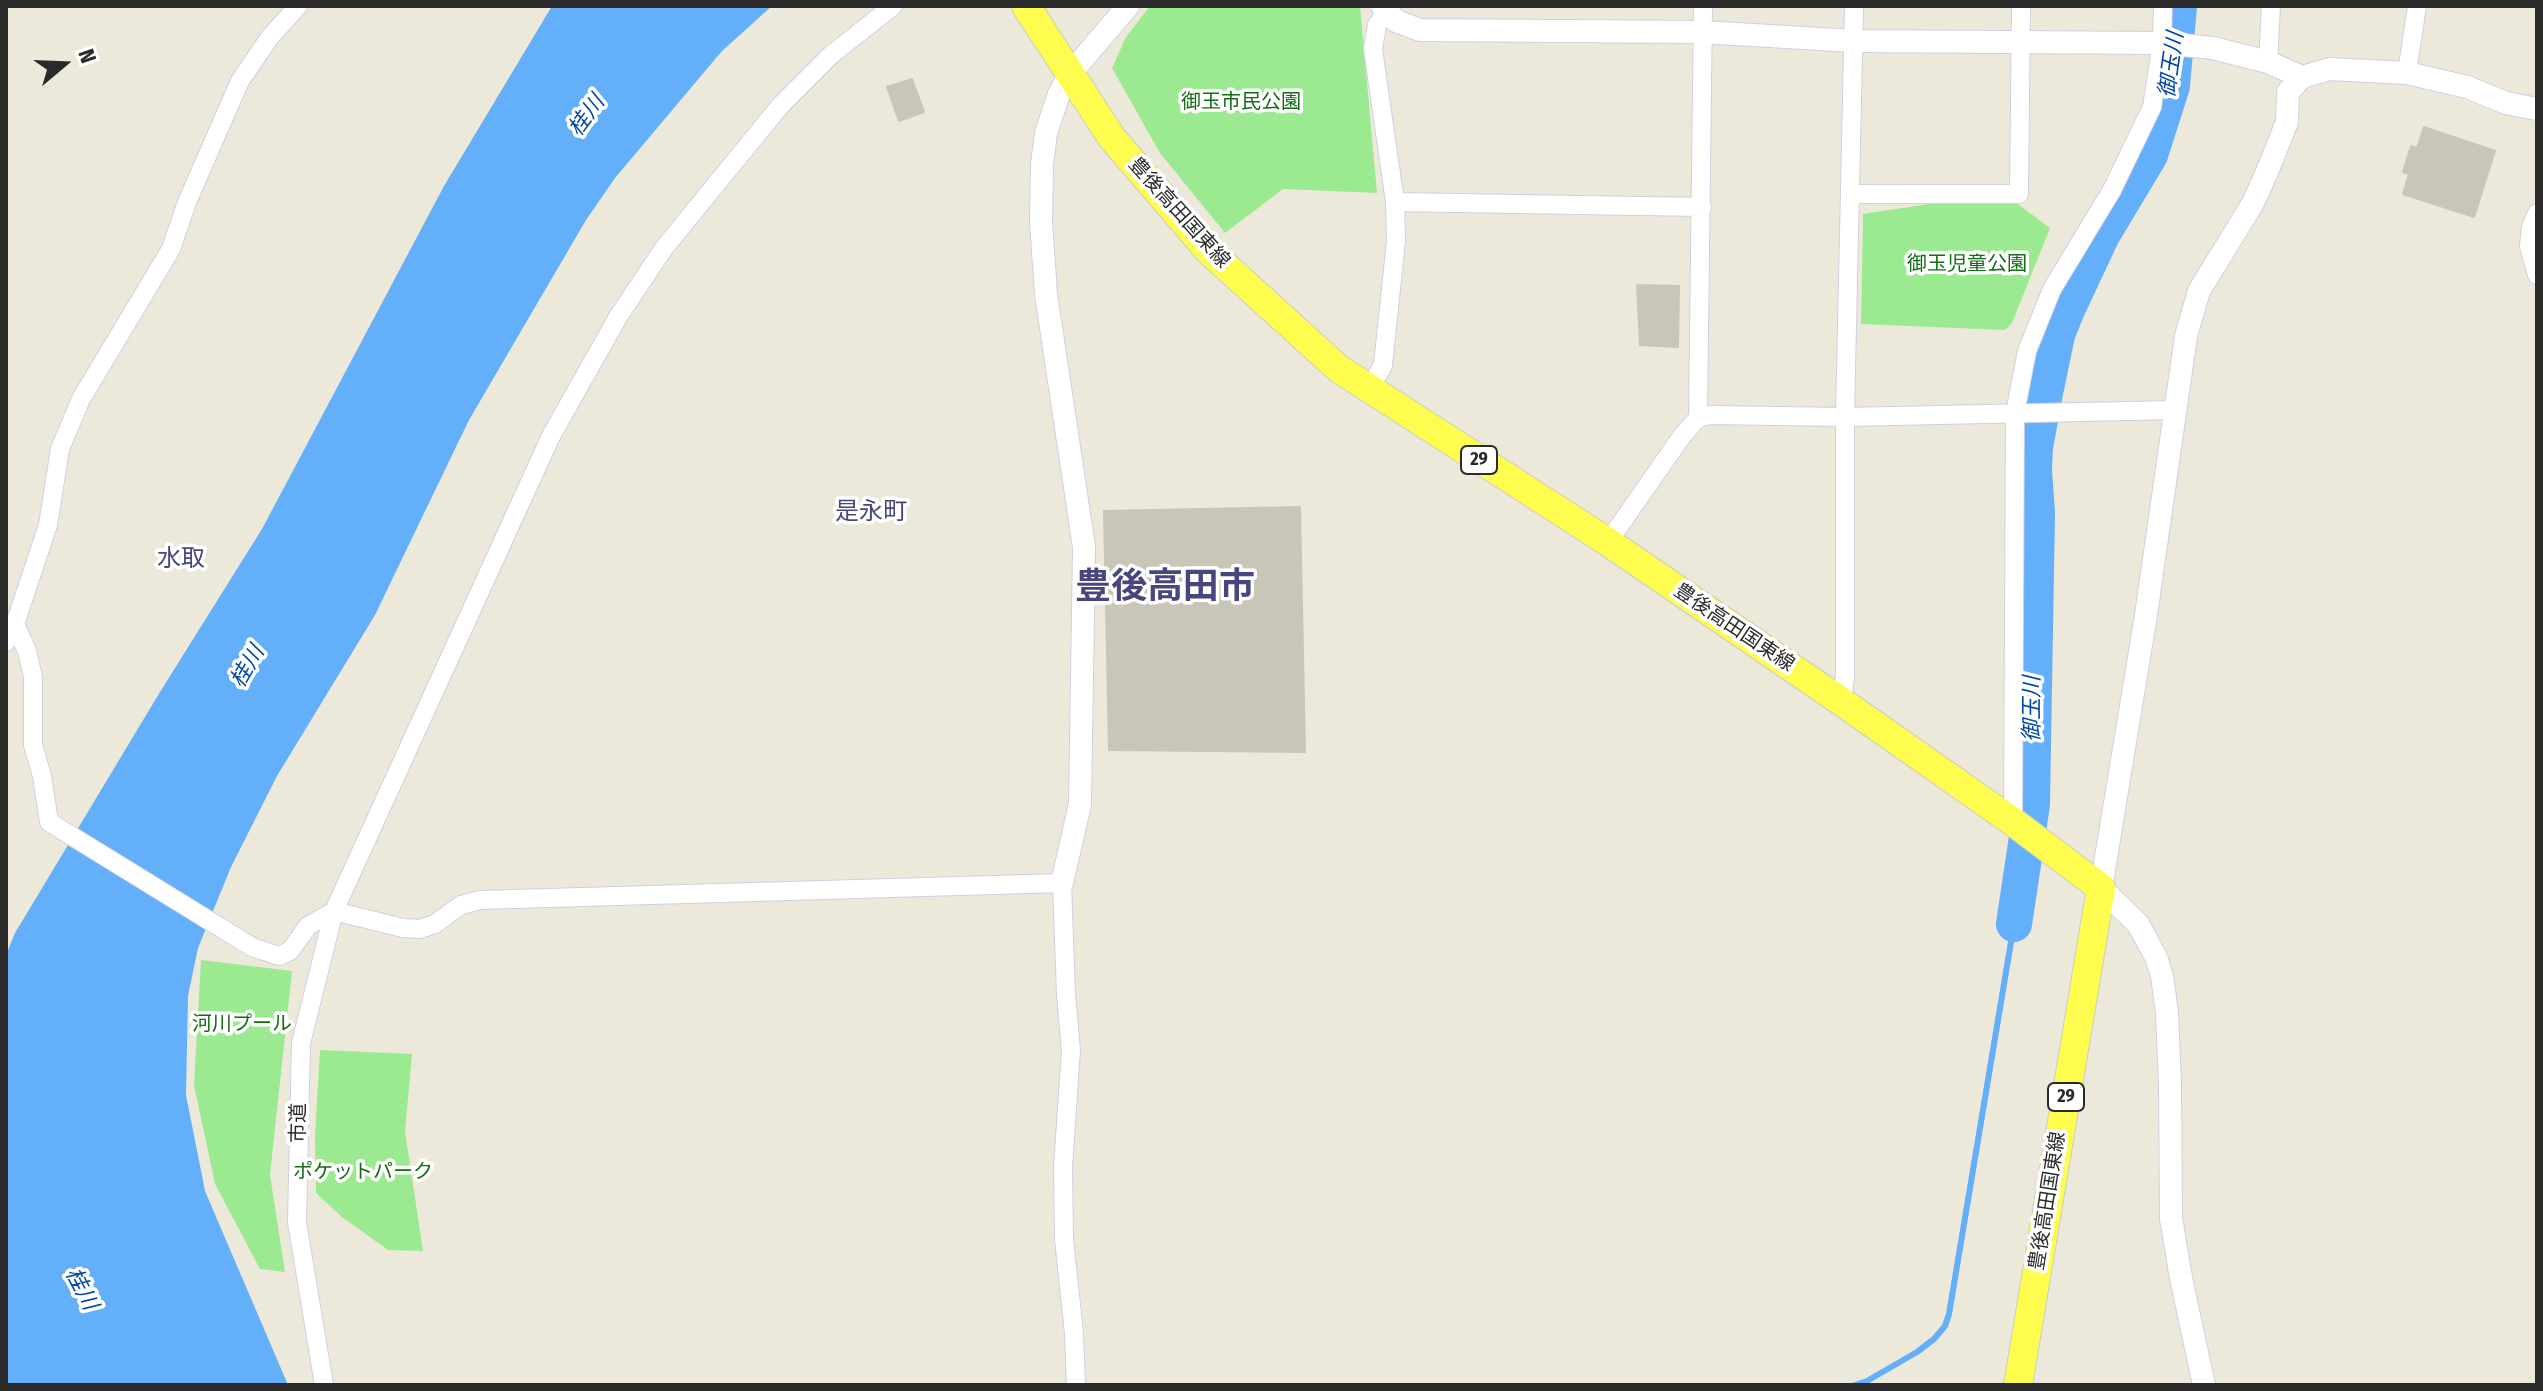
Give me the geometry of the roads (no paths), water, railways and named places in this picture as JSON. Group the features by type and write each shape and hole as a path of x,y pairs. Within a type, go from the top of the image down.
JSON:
{"main road":[{"name":"豊後高田国東線","path":"1026,6 1112,138 1209,251 1339,369 1608,542 2022,828 2101,888 2018,1385"}],"street":[{"path":"6,642 48,525 60,449 81,399 171,249 187,202 240,81 270,37 298,6"},
{"name":"市道","path":"324,1385 297,1222 301,1043 334,911 551,436 618,317 664,248 780,106 831,55 893,6"},
{"path":"1076,1385 1064,1239 1063,1167 1071,1050 1062,883 1080,804 1084,547 1046,294 1041,222 1042,164 1046,133 1059,94 1070,74 1128,6"},
{"path":"1698,418 1703,6"},
{"path":"1842,702 1845,676 1845,417 1854,6"},
{"path":"1852,194 2019,194 2021,6"},
{"path":"2022,828 2015,413 2027,351 2052,289 2112,190 2152,107 2162,43 2163,6"},
{"path":"2268,62 2271,6"},
{"path":"2407,73 2417,6"},
{"path":"1369,390 1383,365 1396,241 1395,202 1373,49 1377,25 1384,10 1407,26 1420,30 1702,32 1854,41 2162,43 2213,48 2268,62 2302,77"},
{"path":"2204,1385 2171,1218 2168,1041 2162,976 2152,948 2138,924 2101,888 2186,336 2199,291 2253,203 2287,122 2288,92 2302,77 2330,69 2407,73 2467,87 2506,103 2537,109"},
{"path":"1395,202 1702,207"},
{"path":"2537,213 2531,227 2529,246 2537,275"},
{"path":"1608,542 1682,436 1698,418 1709,415 1845,417 2176,410"},
{"path":"15,624 27,651 33,677 33,745 42,776 49,822 252,947 279,956 290,951 308,926 334,911 403,928 420,929 435,924 461,905 480,900 1062,883"}],"water":[{"name":"桂川","path":"552,6 772,6 722,51 615,178 586,220 469,420 375,615 277,776 231,867 198,948 188,996 186,1095 205,1191 288,1385 6,1385 6,955 15,933 262,529 444,186"}],"waterway":[{"name":"御玉川","path":"2014,924 2032,804 2037,513 2035,447 2057,335 2066,312 2102,235 2150,155 2172,86 2179,6"},
{"name":"御玉川","path":"1855,1385 1917,1352 1945,1326 2014,924"}],"district":[{"name":"是永町","path":"871,512"},
{"name":"水取","path":"181,559"},
{"name":"豊後高田市","path":"1165,588"}],"park label":[{"name":"御玉市民公園","path":"1241,102"},
{"name":"御玉児童公園","path":"1967,264"},
{"name":"河川プール","path":"242,1024"},
{"name":"ポケットパーク","path":"363,1172"}]}
